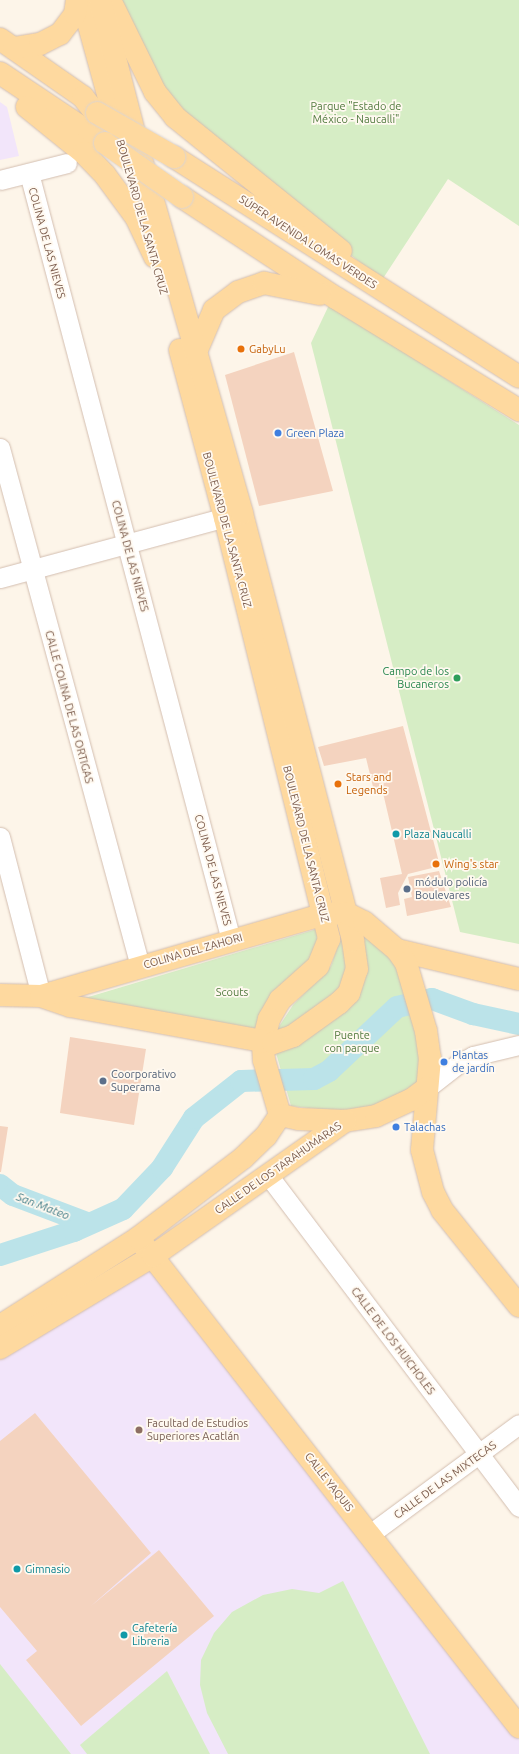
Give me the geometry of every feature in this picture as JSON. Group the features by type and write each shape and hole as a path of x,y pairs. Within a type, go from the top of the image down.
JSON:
{"main road":[{"path":"5,46 40,44 60,34 75,14 77,0"},
{"name":"BOULEVARD DE LA SANTA CRUZ","path":"82,0 155,257 234,515"},
{"name":"BOULEVARD DE LA SANTA CRUZ","path":"100,0 196,352 234,515 335,914 357,969 349,993 293,1036 264,1051"},
{"path":"110,0 155,92 175,117 316,229 376,286"},
{"name":"SÚPER AVENIDA LOMAS VERDES","path":"5,46 96,112 174,157 519,377"},
{"path":"0,73 104,142 182,197 336,298 519,410"},
{"path":"0,90 26,107 84,153 105,175 136,217 155,257"},
{"path":"26,107 104,142"},
{"path":"196,352 214,310 226,299 251,286 282,284 336,298"},
{"name":"BOULEVARD DE LA SANTA CRUZ","path":"335,914 380,934 397,950 412,982 430,1058 422,1150 433,1192 442,1210 519,1306"},
{"name":"BOULEVARD DE LA SANTA CRUZ","path":"264,1051 269,1019 280,1000 311,974 326,952 335,914"},
{"name":"COLINA DEL ZAHORI","path":"41,996 231,940 335,914"},
{"path":"397,950 519,978"},
{"path":"0,995 41,996 70,1006 264,1051 280,1115 266,1136 243,1158 138,1238 0,1326"},
{"path":"345,1120 376,1116 394,1110 427,1088"},
{"name":"CALLE DE LOS TARAHUMARAS","path":"280,1115 345,1120"},
{"name":"CALLE DE LOS TARAHUMARAS","path":"0,1348 153,1256 345,1120"},
{"name":"CALLE YAQUIS","path":"138,1238 519,1727"}],"street":[{"path":"0,180 67,163"},
{"name":"COLINA DE LAS NIEVES","path":"28,173 231,940"},
{"name":"CALLE COLINA DE LAS ORTIGAS","path":"0,448 31,569 140,966"},
{"path":"0,578 234,515"},
{"path":"0,837 41,996"},
{"path":"427,1088 458,1064 473,1056 519,1045"},
{"name":"CALLE DE LOS HUICHOLES","path":"268,1175 519,1507"},
{"name":"CALLE DE LAS MIXTECAS","path":"370,1534 519,1424"}],"shaded area":[{"path":"0,102 7,107 19,156 0,160"},
{"name":"Facultad de Estudios Superiores Acatlán","path":"153,1256 337,1512 519,1740 519,1754 0,1754 0,1348"}],"green space":[{"name":"Parque \"Estado de México - Naucalli\"","path":"120,0 519,0 519,226 448,179 382,280 178,116"},
{"name":"Campo de los Bucaneros","path":"329,305 519,425 519,944 460,932 311,343"},
{"name":"Puente con parque","path":"350,922 403,969 420,1036 418,1087 368,1108 335,1111 291,1106 276,1053 276,1031 293,1005 331,966 342,933"},
{"name":"Scouts","path":"320,928 321,948 255,1035 75,1001"},
{"path":"343,1581 430,1754 228,1754 207,1713 200,1685 201,1660 214,1633 232,1612 263,1595 292,1589 319,1593"},
{"path":"0,1664 71,1754 0,1754"},
{"path":"167,1671 210,1754 87,1754 80,1745"}],"building":[{"name":"Green Plaza","path":"294,352 333,491 259,506 225,375"},
{"name":"Plaza Naucalli","path":"403,726 440,866 408,874 398,893 400,905 386,908 380,878 402,874 383,793 375,795 366,758 324,766 318,747"},
{"path":"439,871 451,907 407,916 404,899 412,897 408,877"},
{"name":"Coorporativo Superama","path":"70,1037 146,1049 134,1125 60,1113"},
{"path":"0,1126 8,1127 1,1172 0,1172"},
{"path":"35,1413 151,1553 91,1606 159,1550 214,1616 81,1726 26,1660 37,1651 0,1607 0,1441"}],"waterway":[{"path":"0,1255 74,1231 123,1209 162,1168 194,1118 241,1081 314,1079 329,1071 397,1007 432,999 473,1014 519,1024"},
{"name":"San Mateo","path":"0,1185 13,1195 87,1223"}],"place":[{"name":"GabyLu","path":"241,349"},
{"name":"Green Plaza","path":"278,433"},
{"name":"Campo de los Bucaneros","path":"457,678"},
{"name":"Stars and Legends","path":"338,784"},
{"name":"Plaza Naucalli","path":"396,834"},
{"name":"Wing's star","path":"436,864"},
{"name":"módulo policía Boulevares","path":"407,889"},
{"name":"Plantas de jardín","path":"444,1062"},
{"name":"Coorporativo Superama","path":"103,1081"},
{"name":"Talachas","path":"396,1127"},
{"name":"Facultad de Estudios Superiores Acatlán","path":"139,1430"},
{"name":"Gimnasio","path":"17,1569"},
{"name":"Cafetería Libreria","path":"124,1635"}]}
